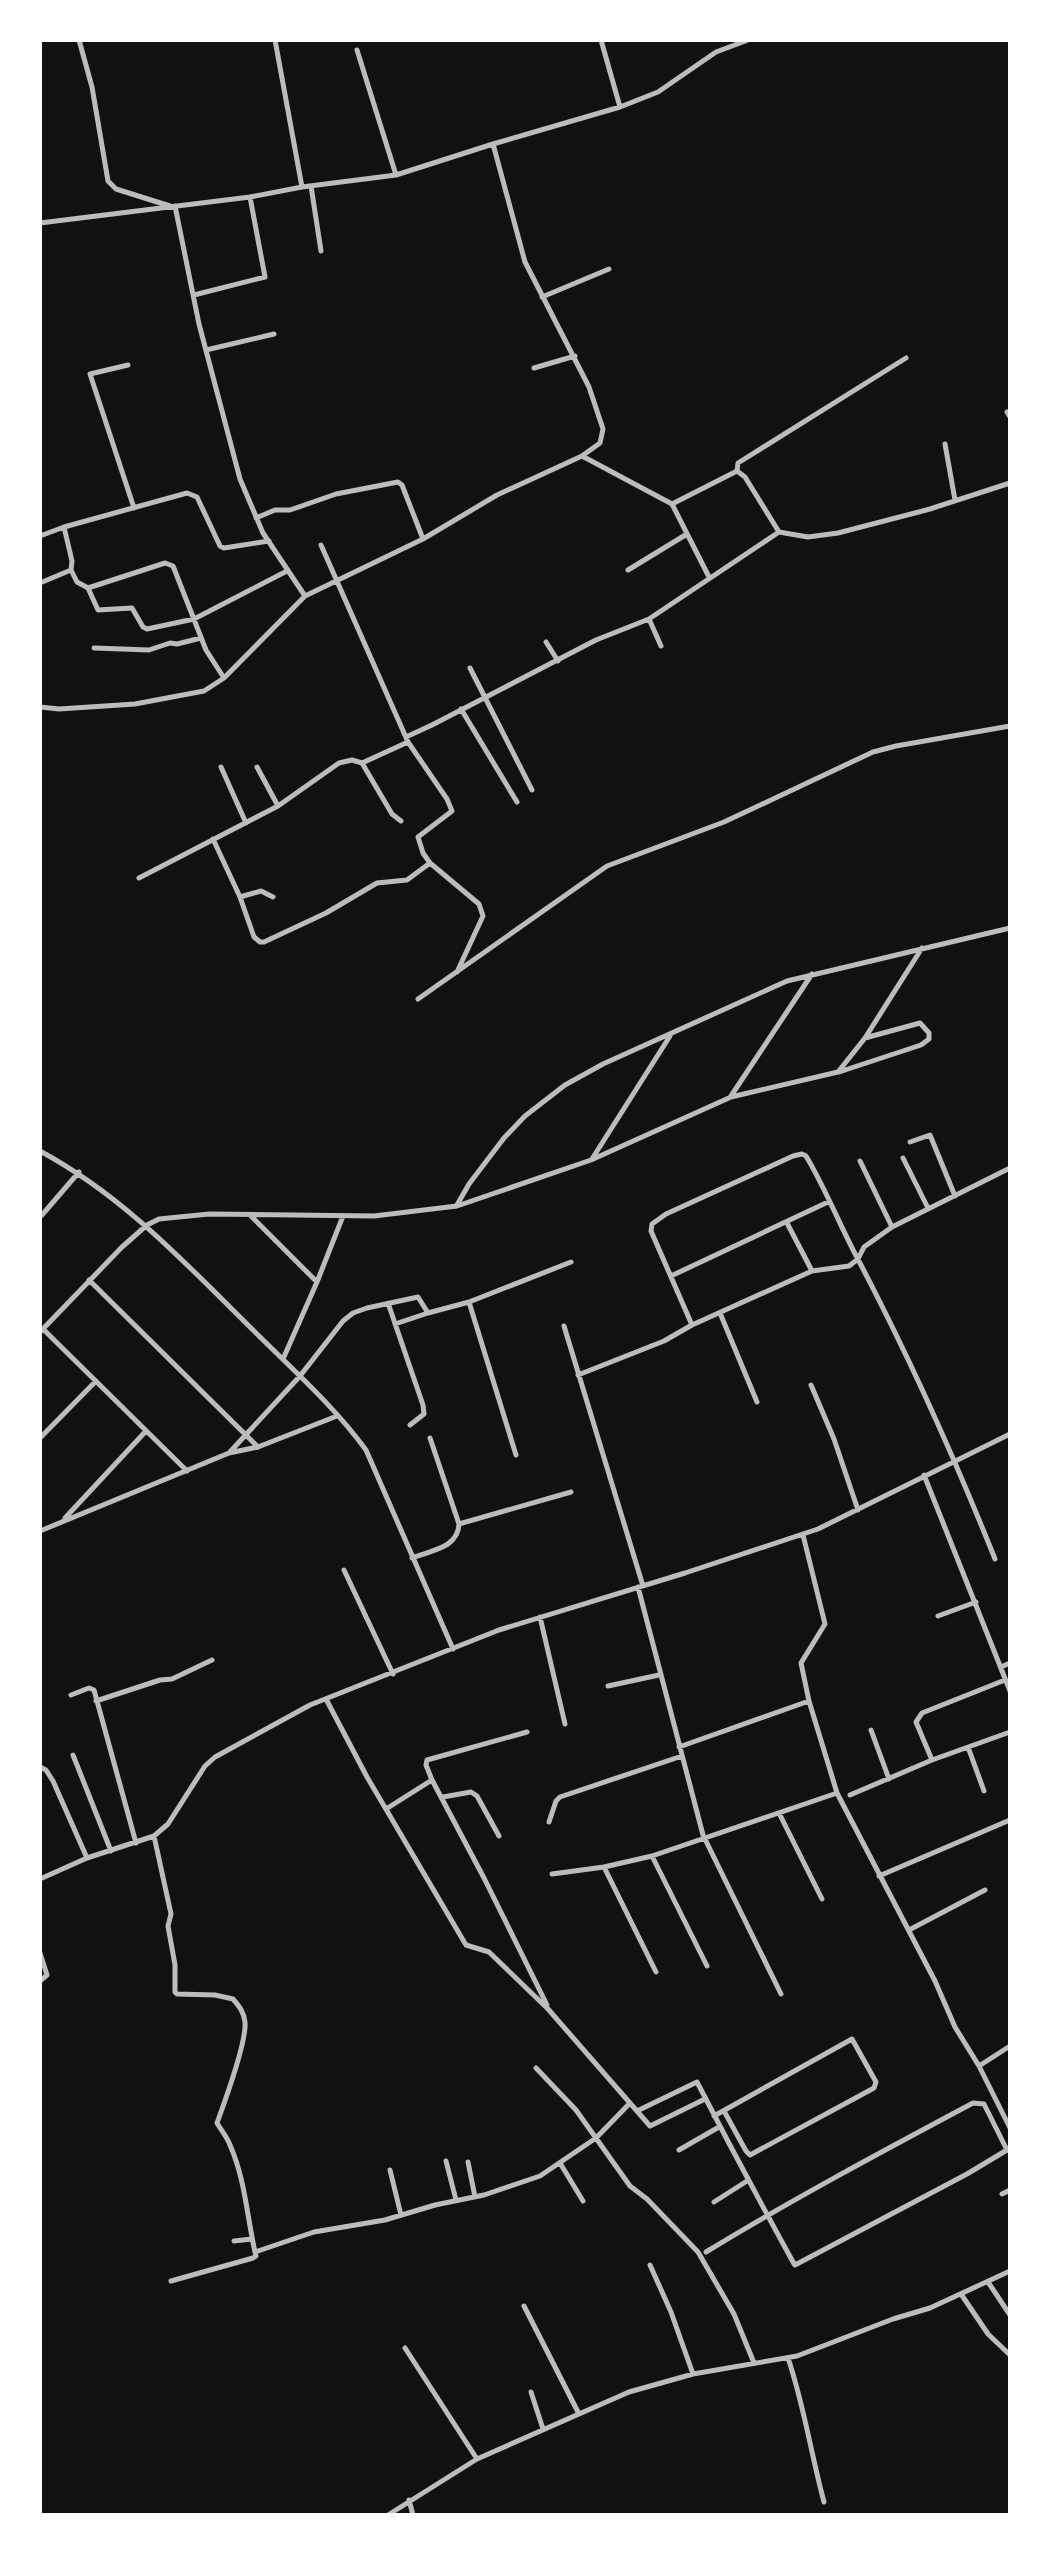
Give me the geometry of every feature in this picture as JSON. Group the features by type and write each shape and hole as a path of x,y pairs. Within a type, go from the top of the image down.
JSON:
{"street":[{"path":"79,40 92,87 110,185 173,206"},
{"path":"275,40 302,187"},
{"path":"601,40 620,107"},
{"path":"40,223 396,175 620,107 658,92 716,52 748,40"},
{"path":"357,50 396,175"},
{"path":"40,707 59,709 135,704 204,691 224,678 305,596 423,539 497,495 582,456 600,443 603,429 589,387 525,262 493,144"},
{"path":"311,186 321,251"},
{"path":"194,295 265,277 250,197"},
{"path":"173,206 240,479 256,518 305,596"},
{"path":"542,297 609,269"},
{"path":"206,350 274,334"},
{"path":"534,368 575,356"},
{"path":"737,471 738,463 906,358"},
{"path":"128,365 90,374 134,508"},
{"path":"945,444 955,500"},
{"path":"582,456 672,504 709,577"},
{"path":"672,504 737,471"},
{"path":"737,471 745,477 779,532"},
{"path":"256,518 336,494 398,482 402,485 423,539"},
{"path":"362,763 484,696 596,640 649,619 779,532 823,536 1010,483"},
{"path":"40,536 193,493 224,548 269,541"},
{"path":"64,527 72,561 71,570 77,582 88,588 98,610 132,608 146,629 194,619 287,571"},
{"path":"628,570 687,534"},
{"path":"321,545 407,740 452,808 450,813 418,837 430,863 479,904 483,916 457,973"},
{"path":"88,588 169,564 175,570 201,638 224,678"},
{"path":"40,583 71,570"},
{"path":"649,619 661,646"},
{"path":"94,648 149,650 201,638"},
{"path":"546,642 558,661"},
{"path":"470,668 532,790"},
{"path":"461,709 517,802"},
{"path":"418,999 607,866 724,822 873,752 1010,726"},
{"path":"139,878 278,806 339,763 352,760 362,763 392,814 401,821"},
{"path":"221,767 246,823"},
{"path":"257,767 278,806"},
{"path":"213,839 240,897 254,937 264,942 326,913 377,883 407,880 430,863"},
{"path":"240,897 261,891 273,897"},
{"path":"457,1206 469,1184 504,1138 542,1102 603,1064 671,1036 766,990 813,974 1010,928"},
{"path":"838,1072 865,1038 922,948"},
{"path":"731,1097 813,974"},
{"path":"188,1472 42,1330 147,1225 174,1216 374,1216 457,1206 591,1160 731,1097 838,1072 921,1045 929,1039 929,1033 920,1023 865,1038"},
{"path":"591,1160 671,1036"},
{"path":"910,1142 930,1135 955,1196"},
{"path":"40,1151 79,1172 147,1225 300,1376 366,1450 453,1649"},
{"path":"692,1325 653,1238 652,1224 723,1187 802,1154 808,1160 860,1262 955,1460 995,1559"},
{"path":"903,1158 928,1208"},
{"path":"860,1161 892,1227"},
{"path":"860,1262 864,1247 892,1227 1010,1168"},
{"path":"42,1215 79,1172"},
{"path":"671,1276 828,1202"},
{"path":"251,1215 317,1282"},
{"path":"283,1360 343,1216"},
{"path":"787,1223 812,1271"},
{"path":"395,1324 469,1302 571,1262"},
{"path":"578,1375 664,1341 692,1325 812,1271 840,1269 860,1262"},
{"path":"89,1280 258,1447"},
{"path":"229,1453 353,1313 418,1297 428,1313"},
{"path":"469,1302 516,1455"},
{"path":"388,1303 424,1414 410,1425"},
{"path":"720,1313 757,1402"},
{"path":"564,1326 641,1587 659,1675 704,1839 781,1994"},
{"path":"40,1438 96,1381"},
{"path":"811,1385 834,1439 858,1510"},
{"path":"40,1531 229,1453 258,1447 337,1416"},
{"path":"64,1519 146,1431"},
{"path":"40,1879 87,1858 154,1836 168,1824 205,1766 215,1757 244,1739 326,1699 540,1617 803,1535 1010,1434"},
{"path":"412,1558 451,1544 458,1536 459,1524 430,1438"},
{"path":"924,1475 1010,1691"},
{"path":"459,1524 571,1492"},
{"path":"803,1535 825,1624 801,1663 809,1701 837,1793 909,1930 955,2027 979,2066 1010,2128"},
{"path":"344,1570 393,1674"},
{"path":"938,1616 976,1602"},
{"path":"540,1617 565,1724"},
{"path":"96,1701 172,1679 212,1660"},
{"path":"1001,1667 1010,1663"},
{"path":"608,1686 659,1675"},
{"path":"932,1760 916,1722 922,1713 1005,1680"},
{"path":"71,1695 91,1688 136,1843"},
{"path":"326,1699 466,1945 489,1952 548,2009 650,2126 705,2099"},
{"path":"679,1747 809,1701"},
{"path":"871,1730 889,1779"},
{"path":"527,1732 427,1760 426,1765 548,2009"},
{"path":"850,1795 932,1760 1010,1732"},
{"path":"968,1747 984,1791"},
{"path":"73,1755 111,1851"},
{"path":"549,1822 560,1797 682,1756"},
{"path":"40,1767 53,1781 87,1858"},
{"path":"386,1809 432,1780"},
{"path":"443,1797 471,1792 477,1796 499,1836"},
{"path":"552,1874 652,1856 837,1793"},
{"path":"779,1813 822,1899"},
{"path":"879,1876 1010,1820"},
{"path":"154,1836 171,1914 168,1926 175,1965 175,1992 233,1999 244,2018 245,2027 217,2123 230,2143 243,2183 256,2256 171,2281"},
{"path":"652,1856 707,1966"},
{"path":"604,1867 656,1972"},
{"path":"909,1930 985,1890"},
{"path":"40,1953 47,1975 40,1981"},
{"path":"714,2116 852,2039 876,2082 874,2088 750,2155 724,2111"},
{"path":"979,2066 1010,2046"},
{"path":"536,2068 576,2110 630,2186 647,2199 698,2252 734,2314 754,2363"},
{"path":"637,2111 697,2082 747,2181 767,2215 793,2262 799,2265 1008,2149 984,2104 973,2103 767,2215 706,2252"},
{"path":"255,2252 314,2232 385,2220 475,2197 540,2176 596,2138 630,2103"},
{"path":"679,2150 719,2127"},
{"path":"446,2161 456,2200"},
{"path":"468,2162 475,2197"},
{"path":"560,2163 583,2201"},
{"path":"390,2170 401,2215"},
{"path":"714,2202 747,2181"},
{"path":"1002,2194 1010,2190"},
{"path":"234,2241 252,2239"},
{"path":"650,2265 693,2374"},
{"path":"388,2515 477,2459 629,2392 693,2374 788,2358 824,2347 961,2294 1010,2271"},
{"path":"988,2282 1010,2315"},
{"path":"961,2294 988,2334 1010,2355"},
{"path":"524,2306 579,2414"},
{"path":"405,2348 477,2459"},
{"path":"788,2358 801,2396 812,2459 824,2502"},
{"path":"531,2392 543,2429"},
{"path":"409,2500 413,2515"}]}
